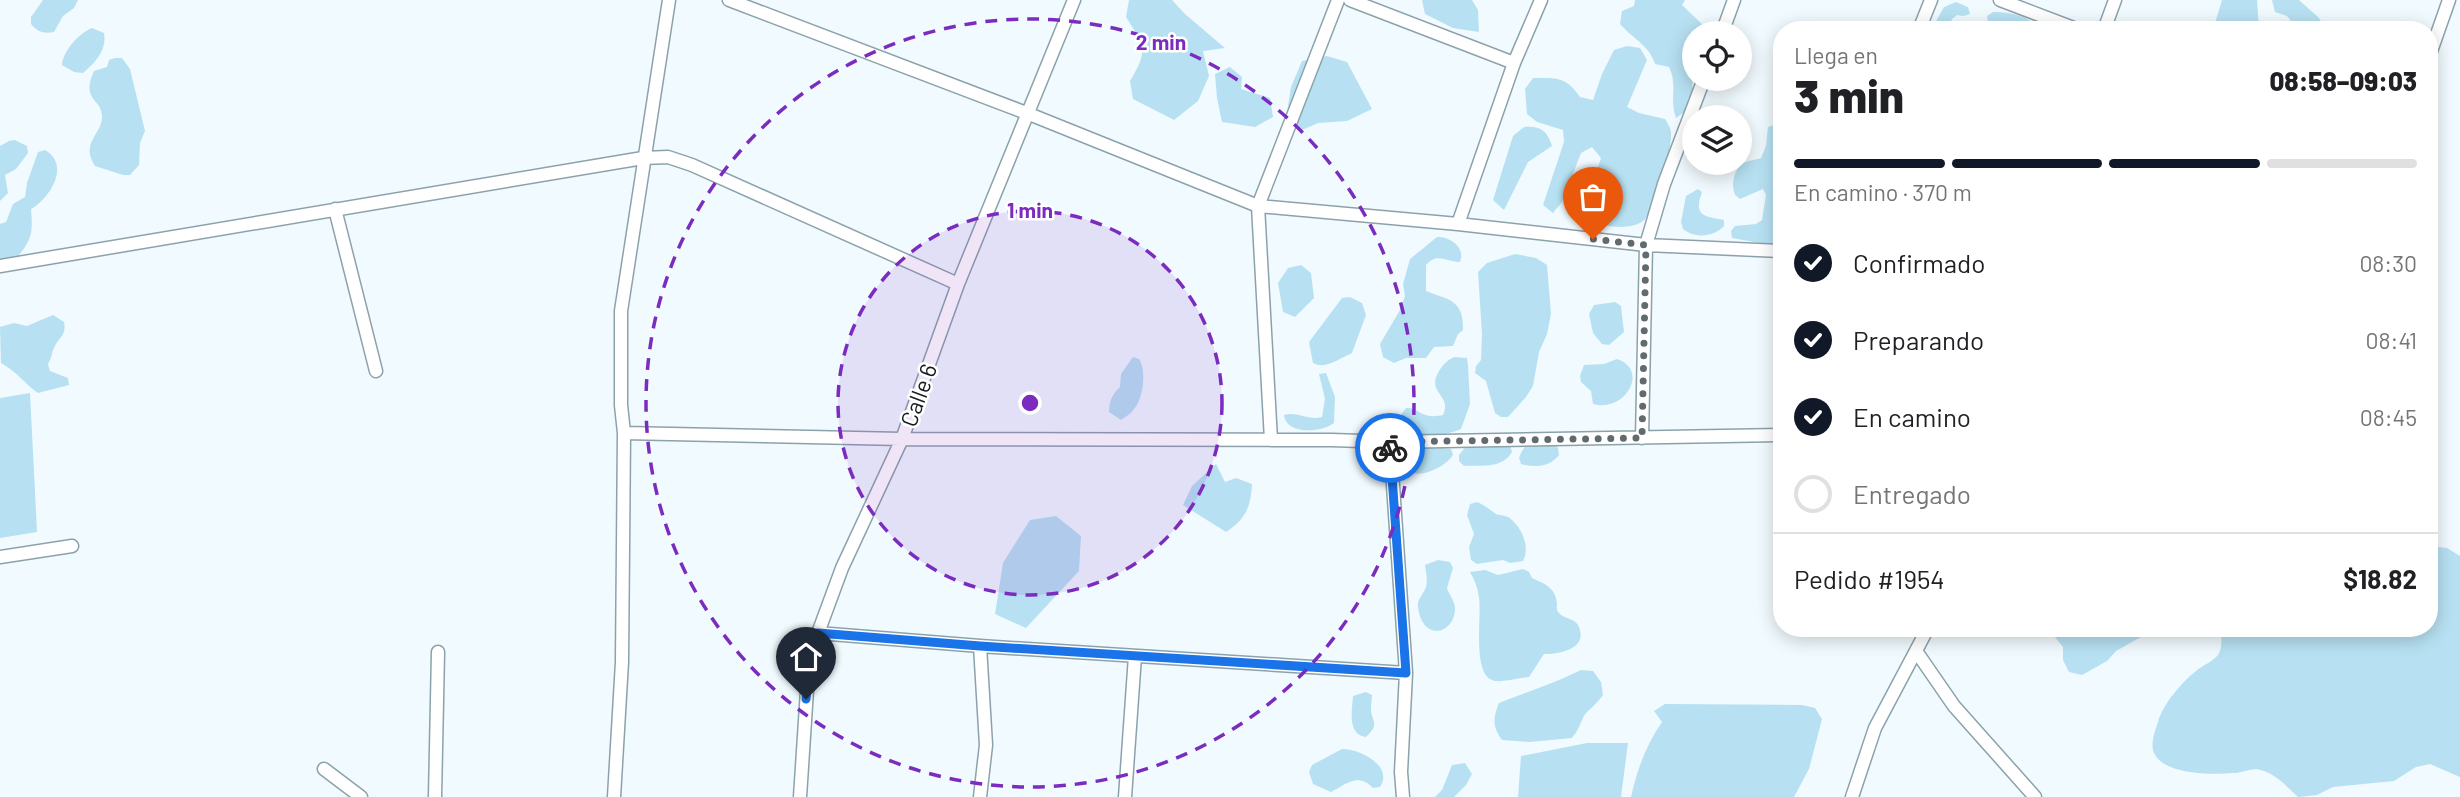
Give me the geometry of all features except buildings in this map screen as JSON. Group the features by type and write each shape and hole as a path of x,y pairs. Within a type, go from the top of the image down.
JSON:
{"street":[{"path":"614,797 622,662 624,433 621,405 621,311 669,0"},
{"path":"729,0 1029,114 1258,206 1646,245 1773,251"},
{"name":"Calle 6","path":"800,797 808,675 818,633 842,568 902,439 958,284 1074,0"},
{"path":"1271,440 1258,206 1338,0"},
{"path":"1350,0 1514,63"},
{"path":"1458,224 1514,63 1541,0"},
{"path":"1726,21 1734,0"},
{"path":"1923,21 1931,0"},
{"path":"2000,0 2055,21"},
{"path":"2107,21 2115,0"},
{"path":"2438,31 2449,0"},
{"path":"1642,438 1646,245 1664,184 1699,91"},
{"path":"0,266 643,158 668,157 692,164 958,284"},
{"path":"335,209 376,371"},
{"path":"624,433 902,439 1390,442 1773,435"},
{"path":"1390,442 1406,673 1401,772 1404,797"},
{"path":"0,557 72,546"},
{"path":"818,633 1406,673"},
{"path":"1852,797 1875,728 1923,637"},
{"path":"980,646 986,745 980,797"},
{"path":"1916,651 1954,706 2035,797"},
{"path":"435,797 438,652"},
{"path":"1125,797 1135,656"},
{"path":"324,769 361,797"}],"shaded area":[{"path":"43,0 78,0 74,8 63,16 54,32 47,33 38,31 31,24 31,17"},
{"path":"1129,0 1172,0 1225,48 1203,51 1209,76 1198,101 1174,120 1133,99 1130,81 1140,62 1142,48 1126,17"},
{"path":"1422,0 1472,0 1478,10 1479,32 1453,28 1425,14"},
{"path":"1635,0 1685,0 1682,5 1699,21 1682,21 1682,91 1692,91 1692,98 1689,105 1682,105 1682,114 1676,118 1673,80 1669,67 1655,64 1645,47 1620,24 1622,11 1634,6"},
{"path":"2222,0 2257,0 2258,21 2216,21"},
{"path":"2272,0 2299,0 2321,21 2291,21 2287,16 2275,12"},
{"path":"1956,2 1968,7 1970,14 1957,15 1951,21 1936,21 1944,7"},
{"path":"1993,12 2012,14 2030,21 1988,21 1987,16"},
{"path":"92,28 104,33 104,45 96,60 83,73 74,72 62,65 72,43"},
{"path":"1627,46 1640,48 1647,60 1627,107 1639,113 1665,119 1671,132 1666,166 1653,206 1643,221 1630,226 1615,227 1585,221 1587,197 1601,158 1592,147 1581,153 1562,202 1553,213 1543,205 1564,142 1563,130 1537,122 1527,114 1525,89 1533,78 1554,78 1570,85 1580,97 1593,100 1614,50"},
{"path":"1327,56 1347,62 1372,109 1347,121 1318,123 1300,131 1286,119 1291,87 1302,61"},
{"path":"122,58 130,69 145,131 140,143 139,165 130,175 95,166 90,151 102,118 89,89 90,81 94,71 107,67 109,60"},
{"path":"1230,67 1242,77 1241,89 1270,98 1273,117 1255,127 1222,122 1215,74"},
{"path":"1773,125 1771,245 1732,238 1731,231 1735,226 1756,224 1762,220 1766,195 1763,189 1740,199 1735,195 1733,182 1735,175 1752,175 1752,160 1761,158 1766,146 1768,127"},
{"path":"1524,127 1542,130 1552,146 1528,162 1504,210 1493,200 1513,136"},
{"path":"15,140 27,146 28,153 16,169 5,175 8,193 0,201 0,146"},
{"path":"45,150 53,156 56,164 55,181 45,197 31,209 29,240 22,251 17,258 0,260 0,224 6,222 13,204 25,197 38,152"},
{"path":"1698,189 1702,192 1699,202 1701,212 1724,220 1724,226 1720,230 1710,234 1688,232 1683,229 1681,222 1686,196"},
{"path":"1437,237 1456,244 1461,252 1460,262 1438,258 1430,261 1426,265 1426,291 1458,306 1463,330 1458,334 1453,346 1434,347 1426,358 1406,358 1394,363 1383,357 1380,344 1405,296 1403,284 1410,259"},
{"path":"1515,254 1536,258 1547,265 1551,314 1547,334 1539,352 1533,386 1508,417 1501,417 1495,413 1486,381 1475,373 1481,360 1482,334 1478,272 1487,263"},
{"path":"1301,265 1311,273 1314,298 1295,317 1283,312 1278,283 1288,268"},
{"path":"1350,297 1362,303 1366,315 1352,353 1328,364 1313,363 1309,342 1342,298"},
{"path":"1615,302 1621,306 1624,332 1609,345 1602,344 1593,333 1589,314 1594,305"},
{"path":"53,315 64,322 64,330 48,364 50,371 68,378 69,385 38,393 1,363 0,327 14,323 27,326"},
{"path":"1133,357 1139,359 1141,364 1142,392 1133,411 1121,420 1109,412 1110,405 1113,395 1120,387 1121,374"},
{"path":"1454,357 1467,358 1468,365 1470,404 1461,429 1435,435 1408,431 1398,419 1406,408 1428,416 1443,415 1444,402 1436,388 1436,377 1448,360"},
{"path":"1617,359 1627,364 1632,372 1629,389 1615,402 1593,404 1591,391 1581,382 1584,365 1604,364"},
{"path":"1326,373 1335,397 1334,423 1313,430 1291,426 1284,415 1322,417 1325,399 1319,374"},
{"path":"30,393 37,532 0,538 0,398"},
{"path":"1554,442 1559,455 1551,462 1537,466 1521,464 1519,458 1528,444"},
{"path":"1467,445 1510,445 1512,452 1497,464 1464,466 1459,461 1459,455"},
{"path":"1410,448 1451,449 1453,455 1438,468 1428,472 1419,474 1407,468 1406,460"},
{"path":"1216,464 1225,482 1236,478 1252,484 1246,512 1238,523 1226,532 1183,505 1192,486"},
{"path":"1477,502 1496,514 1509,517 1516,524 1525,545 1523,561 1510,563 1503,560 1477,564 1471,560 1469,547 1474,534 1467,515 1470,504"},
{"path":"1056,516 1081,536 1079,571 1026,628 995,614 1003,563 1030,520"},
{"path":"2438,547 2447,548 2460,556 2460,777 2430,764 2416,767 2394,781 2333,787 2317,795 2298,797 2278,779 2260,770 2224,774 2190,772 2168,766 2154,753 2154,733 2160,715 2185,681 2218,655 2221,637 2438,637"},
{"path":"1438,560 1450,562 1453,568 1447,588 1455,608 1450,624 1438,631 1425,626 1418,604 1427,584 1425,565"},
{"path":"1523,569 1552,590 1558,612 1578,625 1580,640 1565,651 1544,654 1529,677 1495,681 1488,677 1480,658 1480,606 1470,572 1485,570 1498,575"},
{"path":"2055,637 2141,637 2082,675 2069,672 2063,660 2063,647"},
{"path":"1581,670 1593,671 1601,682 1603,695 1586,713 1572,738 1530,742 1502,740 1494,722 1499,703"},
{"path":"1366,692 1372,695 1374,725 1366,737 1356,732 1352,715 1353,696"},
{"path":"1665,704 1802,705 1815,708 1822,719 1809,769 1794,797 1631,797 1643,758 1662,722 1654,711"},
{"path":"1587,743 1628,743 1621,797 1518,797 1521,756"},
{"path":"1342,749 1366,755 1379,766 1383,779 1380,787 1373,788 1357,780 1331,792 1313,784 1309,772 1312,765"},
{"path":"1465,763 1472,774 1466,785 1454,797 1435,797 1442,790 1452,765"}],"way so far":[{"path":"1390,448 1390,442 1642,438 1646,245 1593,239"}],"route":[{"path":"806,699 808,675 818,633 1406,673 1390,448"}]}
